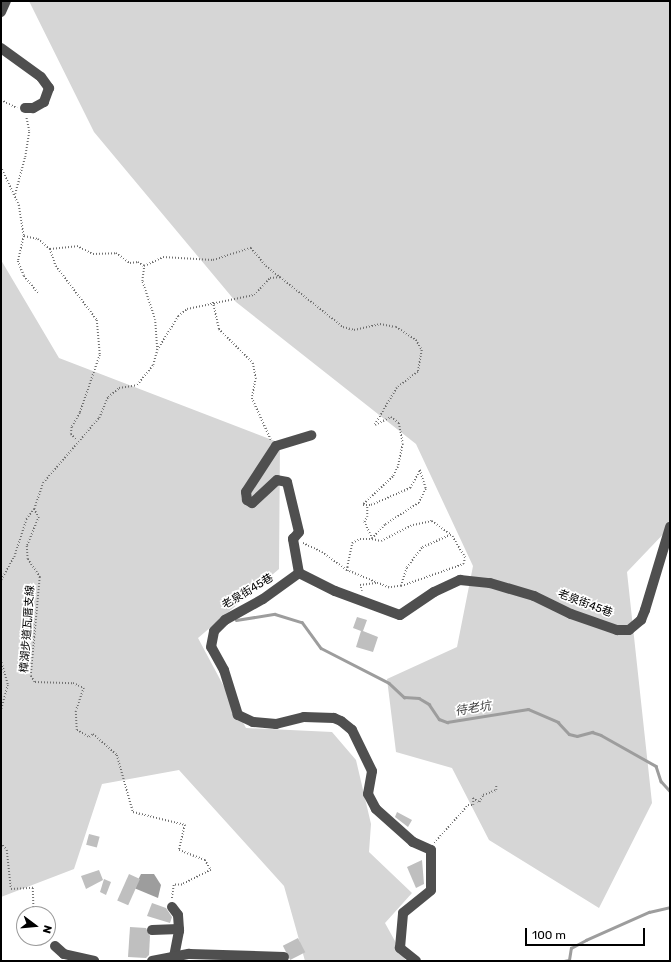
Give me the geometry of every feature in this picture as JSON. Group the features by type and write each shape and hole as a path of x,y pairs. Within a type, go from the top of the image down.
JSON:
{"street":[{"path":"1,12 6,1"},
{"path":"1,48 41,77 49,88 44,102 33,108 25,108"},
{"path":"299,573 293,539 299,532 287,482 277,480 252,504 247,500 246,492 252,479 276,446 311,436"},
{"name":"老泉街45巷","path":"431,850 413,842 376,809 368,794 372,771 352,730 341,721 334,718 304,717 276,724 254,722 238,715 224,670 211,647 214,631 225,620 263,599 299,573 400,615 434,592 460,580 490,583 534,596 571,614 617,630 629,630 641,620 645,610 670,527"},
{"path":"416,961 400,948 403,913 431,890 431,850"},
{"path":"172,907 178,915 179,929 174,960"},
{"path":"152,930 179,929"},
{"path":"55,946 64,954 94,961"},
{"path":"152,961 174,960 189,954 284,957"}],"path":[{"path":"1,100 18,108 25,108 29,131 14,195"},
{"path":"1,167 14,195 24,236 18,261 24,276 39,294"},
{"path":"24,236 38,239 50,249 56,266 98,320 100,355 80,414 72,427 71,434 77,440"},
{"path":"50,249 77,246 93,254 116,253 130,263 138,262 144,266"},
{"path":"144,266 163,257 212,260 251,248 266,266 282,277 343,327 354,330 380,324 396,327 416,340 422,350 418,372 397,388 374,425 391,416 399,423 403,444 393,477 367,499 364,505 367,506 368,517 364,522 372,539"},
{"path":"144,266 142,281 155,320 157,350"},
{"path":"1,580 14,557 26,519 34,509 43,482 77,440 99,418 108,396 119,388 141,381 153,365 157,350 178,316 187,308 254,295 270,278 282,277"},
{"path":"213,302 219,329 253,362 256,378 252,398 255,408 276,446"},
{"path":"367,506 410,488 420,470 426,489 419,503 385,525 372,539"},
{"name":"樟湖步道瓦厝支線","path":"34,509 39,517 27,546 28,559 40,577 32,676 35,682 72,683 84,688 76,711 77,730 89,737 93,734 117,755 133,812 185,825 179,850 208,863 211,870 182,885 174,885 172,907"},
{"path":"293,539 322,552 348,571 389,588 401,586 463,564 465,558 451,535 432,521 413,525 381,541 360,539 352,543 347,561 348,571"},
{"path":"401,586 417,552 451,535"},
{"path":"366,602 359,586 378,583"},
{"path":"1,584 1,626"},
{"path":"1,660 8,684 1,712"},
{"path":"431,850 450,823 457,819 468,805 473,805 472,798 479,802 483,795 496,790 496,786"},
{"path":"1,843 7,850 10,888 33,888 34,906"}],"shaded area":[{"path":"29,1 670,1 670,527 627,572 652,803 599,908 489,840 452,768 396,752 387,679 457,647 473,566 416,444 236,302 94,132"},
{"path":"1,260 59,358 280,443 279,569 198,638 246,728 332,732 356,760 371,824 369,852 412,893 385,923 406,961 305,961 284,886 179,770 102,784 74,869 1,897"},
{"path":"141,874 154,874 161,885 158,898 134,888"}],"building":[{"path":"357,617 367,620 363,631 378,637 373,652 356,647 361,631 353,628"},
{"path":"397,812 412,820 408,827 395,817"},
{"path":"89,834 100,837 97,847 86,845"},
{"path":"422,860 424,884 416,888 407,867"},
{"path":"99,870 103,880 86,889 81,876"},
{"path":"129,874 140,879 128,905 117,900"},
{"path":"104,879 111,882 106,895 100,892"},
{"path":"152,903 166,908 172,917 170,923 147,916"},
{"path":"130,927 146,928 150,936 149,955 146,958 128,957"},
{"path":"298,938 305,952 290,960 283,946"}],"waterway":[{"name":"待老坑","path":"236,620 275,614 302,622 321,648 389,683 404,697 419,698 429,704 439,719 447,722 528,709 558,722 569,734 577,736 592,732 601,735 656,766 661,781 670,791"},
{"path":"564,961 569,960 571,948 586,940 649,912 670,907"}]}
